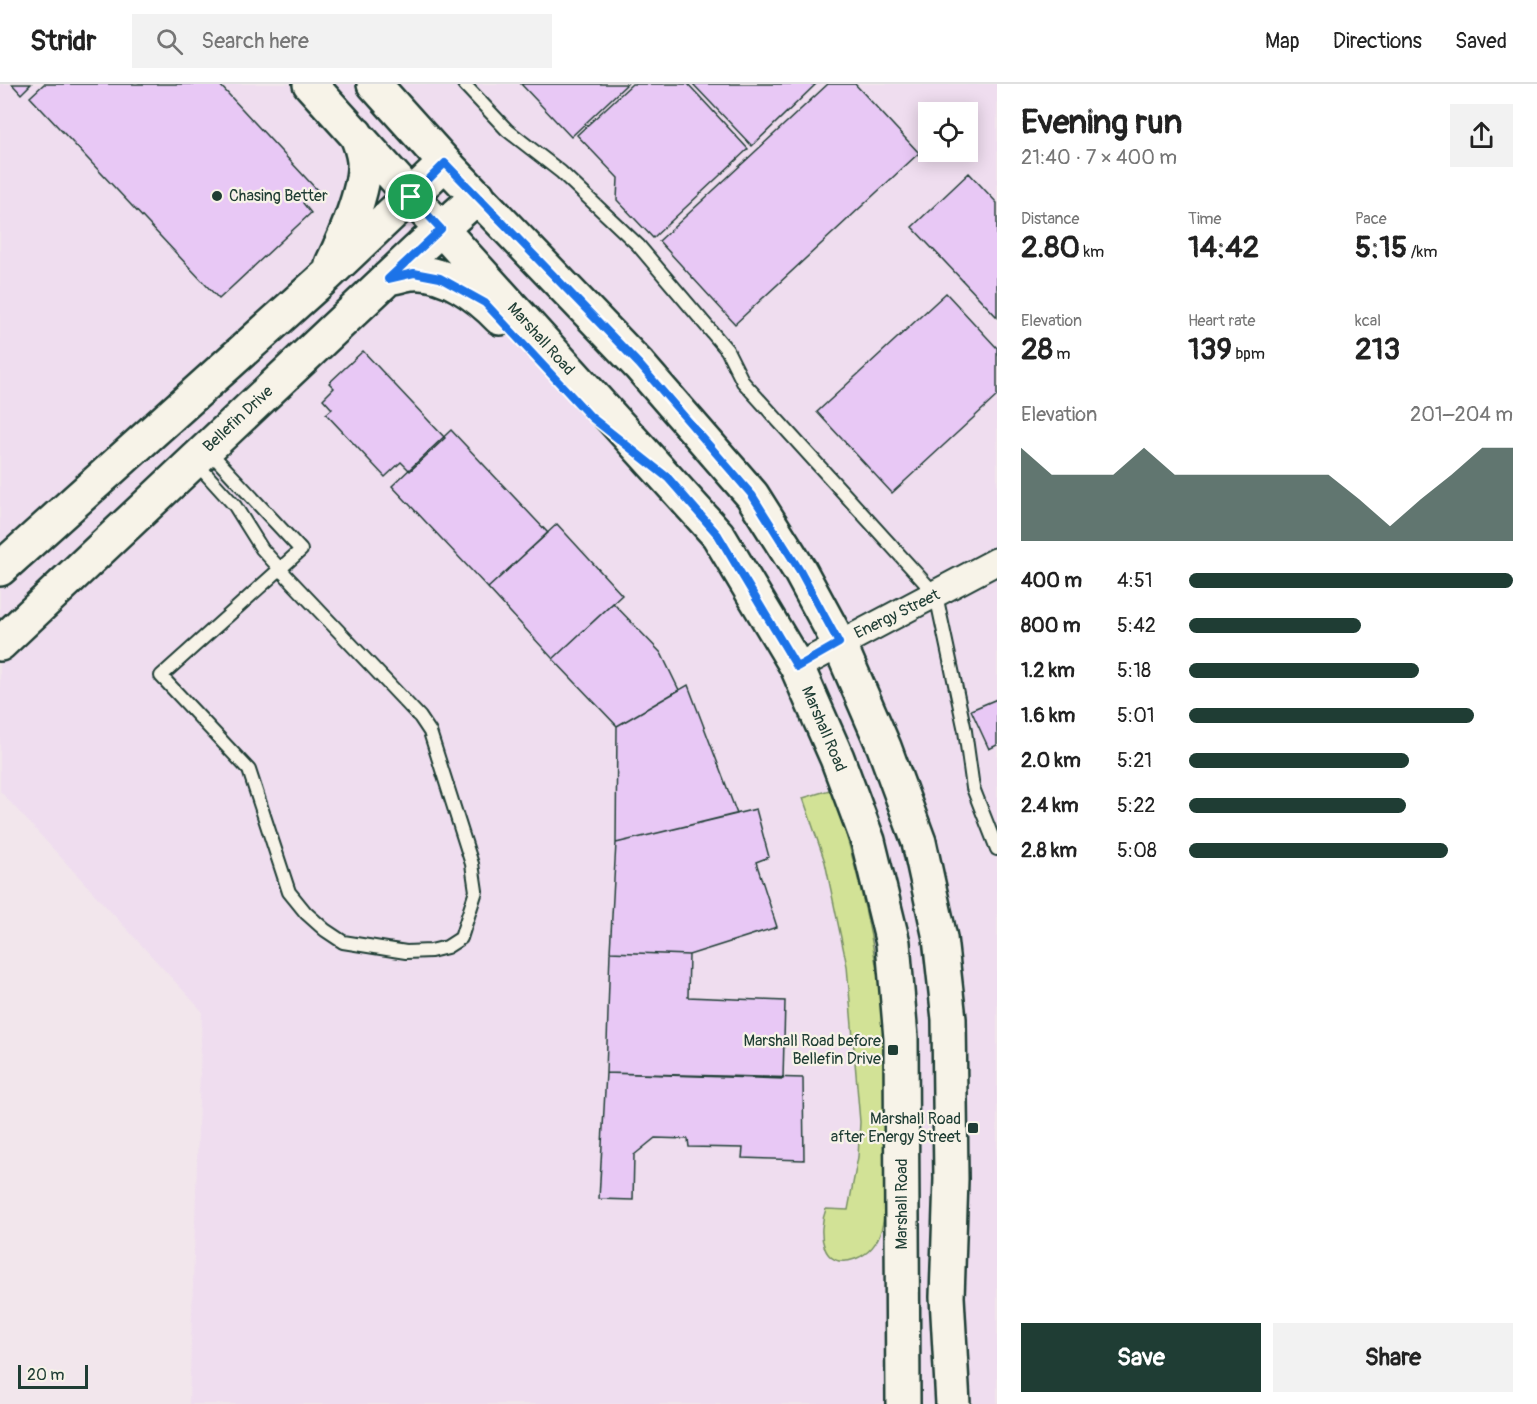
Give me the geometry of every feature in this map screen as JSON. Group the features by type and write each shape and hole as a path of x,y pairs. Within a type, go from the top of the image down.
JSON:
{"main road":[{"name":"Marshall Road","path":"310,84 718,535 797,667 837,758 868,841 893,943 901,1038 903,1404"},
{"path":"374,84 445,163 639,364 752,495 800,571 839,643 884,747 919,842 940,938 949,1019 951,1179 947,1286 953,1404"},
{"path":"326,276 347,233 364,171 362,150 356,134"},
{"path":"0,569 326,276 445,163"},
{"name":"Bellefin Drive","path":"0,644 478,196"},
{"path":"388,279 414,273 440,278 485,303 591,417 668,478"},
{"path":"902,1282 947,1286"}],"street":[{"name":"Energy Street","path":"797,667 997,561"}],"lane":[{"path":"464,84 507,130 561,172 638,245 727,350 743,382 936,595 964,731 973,788 997,849"},
{"path":"201,455 262,549 279,569 420,717 430,732 472,864 476,891 470,915 460,938 447,947 431,951 406,952 343,942 306,913 289,892 249,770 161,676 279,569 301,550 201,455"}],"shaded area":[{"path":"0,84 997,84 997,1404 189,1404 202,1011 0,791"}],"green space":[{"path":"833,789 871,935 882,1007 886,1076 884,1220 875,1244 867,1253 844,1261 829,1255 824,1247 822,1228 826,1209 848,1210 858,1157 860,1122 847,966 825,862 803,798"}],"building":[{"path":"12,84 31,84 21,94"},
{"name":"Chasing Better","path":"44,84 219,84 317,190 303,203 311,213 219,299 30,97"},
{"path":"521,84 627,84 571,137"},
{"path":"632,84 688,84 748,149 653,238 617,200 618,178 577,135"},
{"path":"693,84 816,84 752,146"},
{"path":"828,84 855,84 918,152 735,324 659,241"},
{"path":"969,173 997,203 997,317 912,227"},
{"path":"946,293 997,348 997,396 892,493 817,412"},
{"path":"363,351 445,438 410,471 401,462 385,477 326,414 332,409 323,399 334,388 329,383"},
{"path":"451,430 548,533 488,588 392,486"},
{"path":"557,524 622,595 553,659 488,588"},
{"path":"613,603 661,653 679,690 617,726 553,659"},
{"path":"688,685 737,814 616,843 617,726"},
{"path":"997,699 997,745 989,749 971,710"},
{"path":"756,809 769,857 756,862 777,927 689,955 610,952 616,843"},
{"path":"610,952 689,955 688,997 785,1001 783,1079 606,1073"},
{"path":"606,1073 803,1078 804,1160 742,1158 743,1148 689,1147 688,1139 655,1138 634,1155 633,1200 599,1199"}],"place":[{"name":"Chasing Better","path":"217,196"},
{"name":"Marshall Road before Bellefin Drive","path":"893,1050"},
{"name":"Marshall Road after Energy Street","path":"973,1128"}],"route":[{"path":"445,163 478,196 639,364 752,495 800,571 839,643 797,667 718,535 668,478 591,417 485,303 462,288 440,278 414,273 388,279 441,229 411,197 445,163"}]}
